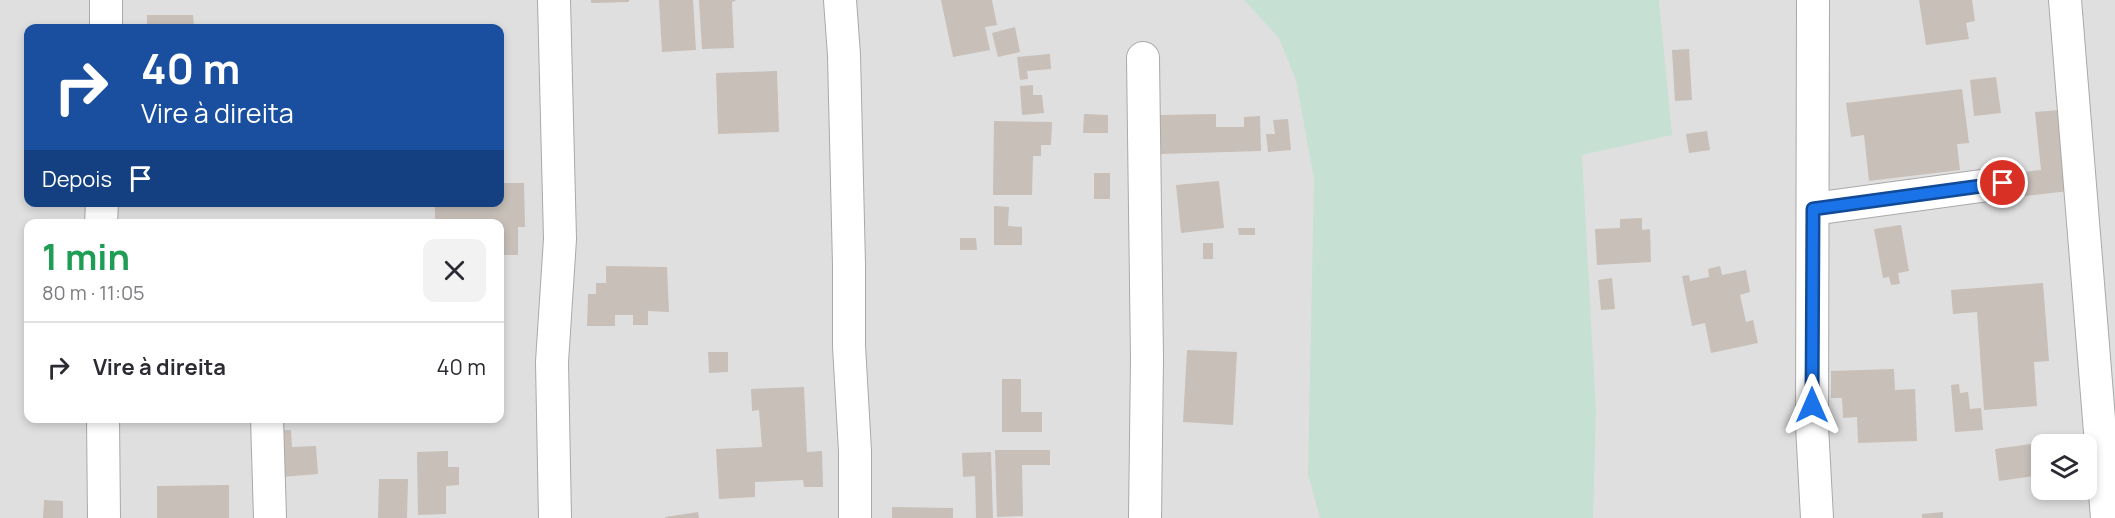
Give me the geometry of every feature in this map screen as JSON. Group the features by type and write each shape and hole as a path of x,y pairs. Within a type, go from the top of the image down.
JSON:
{"street":[{"path":"106,0 106,24"},
{"path":"554,0 560,239 552,362 555,518"},
{"path":"840,0 844,67 855,518"},
{"path":"1813,0 1812,426 1817,518"},
{"path":"2065,0 2107,518"},
{"path":"1143,58 1147,359 1145,518"},
{"path":"1813,209 2003,183"},
{"path":"103,423 104,518"},
{"path":"267,423 270,518"}],"shaded area":[{"path":"0,0 2115,0 2115,518 0,518"}],"green space":[{"path":"1244,0 1659,0 1672,135 1582,155 1596,412 1593,518 1320,518 1308,474 1314,179 1296,80 1279,38"}],"building":[{"path":"591,0 629,0 629,2 591,3"},
{"path":"659,0 693,0 696,50 662,52"},
{"path":"699,0 737,0 732,2 734,48 702,49"},
{"path":"941,0 992,0 997,25 985,27 990,50 953,57"},
{"path":"1919,0 1972,0 1975,21 1966,23 1969,39 1926,45"},
{"path":"147,15 193,15 194,24 147,24"},
{"path":"1015,27 1020,52 998,57 992,33"},
{"path":"1689,49 1692,100 1675,101 1672,50"},
{"path":"1050,54 1051,69 1027,71 1028,79 1020,80 1017,57"},
{"path":"777,71 779,132 718,134 716,73"},
{"path":"1996,77 2001,113 1974,116 1970,80"},
{"path":"1033,85 1033,95 1042,95 1044,113 1022,115 1020,86"},
{"path":"1962,89 1969,143 1957,144 1960,170 1869,181 1864,135 1851,137 1846,103"},
{"path":"2061,110 2069,191 2025,196 2023,172 2041,170 2035,112"},
{"path":"1084,114 1108,115 1108,133 1083,133"},
{"path":"1216,114 1216,127 1244,127 1244,117 1260,116 1261,151 1160,154 1159,115"},
{"path":"1288,119 1291,150 1268,152 1266,134 1275,134 1273,120"},
{"path":"994,121 1052,122 1051,145 1041,145 1041,156 1033,156 1032,195 993,195"},
{"path":"1707,131 1710,150 1689,153 1686,134"},
{"path":"1094,173 1110,173 1110,199 1094,199"},
{"path":"1219,181 1224,228 1181,233 1176,185"},
{"path":"504,183 524,183 525,227 518,227 518,255 504,255 504,219 435,219 435,207 504,207"},
{"path":"994,206 1009,207 1008,226 1022,227 1022,245 994,245"},
{"path":"1642,218 1642,230 1650,229 1651,262 1597,265 1595,229 1620,228 1620,219"},
{"path":"1901,225 1909,271 1898,273 1900,284 1891,285 1889,277 1883,278 1874,229"},
{"path":"1238,228 1255,228 1255,235 1239,235"},
{"path":"960,238 976,238 977,250 960,250"},
{"path":"1203,243 1213,243 1213,259 1203,259"},
{"path":"606,266 667,267 669,312 648,311 648,325 633,325 633,315 615,315 615,326 587,326 588,294 596,294 596,283 606,283"},
{"path":"1720,266 1722,275 1746,270 1750,292 1740,295 1746,322 1753,320 1758,343 1711,353 1705,323 1692,326 1682,276 1689,275 1690,281 1709,277 1708,269"},
{"path":"1612,278 1615,309 1601,310 1598,280"},
{"path":"2043,283 2049,361 2034,362 2037,406 1984,410 1977,312 1953,314 1951,290"},
{"path":"1187,350 1237,352 1233,425 1183,422"},
{"path":"708,352 728,352 728,372 709,373"},
{"path":"1894,369 1895,390 1915,389 1917,441 1858,443 1857,417 1843,418 1842,398 1831,398 1831,371"},
{"path":"1002,379 1021,379 1021,412 1042,412 1042,432 1002,432"},
{"path":"1959,384 1960,393 1968,392 1970,409 1981,408 1983,430 1955,432 1951,385"},
{"path":"804,387 807,452 822,451 823,487 804,487 803,480 755,482 755,497 719,499 716,449 762,447 759,410 752,411 751,389"},
{"path":"278,430 291,430 292,447 316,446 318,474 281,477"},
{"path":"2031,444 2031,477 1999,481 1995,449"},
{"path":"995,450 1050,450 1050,465 1022,465 1023,516 997,517"},
{"path":"448,451 448,467 459,467 459,485 446,486 446,514 418,515 417,452"},
{"path":"991,452 993,518 976,518 975,476 963,477 962,453"},
{"path":"379,479 408,479 407,518 378,518"},
{"path":"229,485 229,518 157,518 157,486"},
{"path":"44,500 63,501 63,518 43,518"},
{"path":"892,507 953,508 953,518 892,518"},
{"path":"698,512 699,518 665,518 665,517"},
{"path":"1943,512 1943,518 1922,518 1922,514"}],"route":[{"path":"1812,405 1813,209 2003,183"}]}
